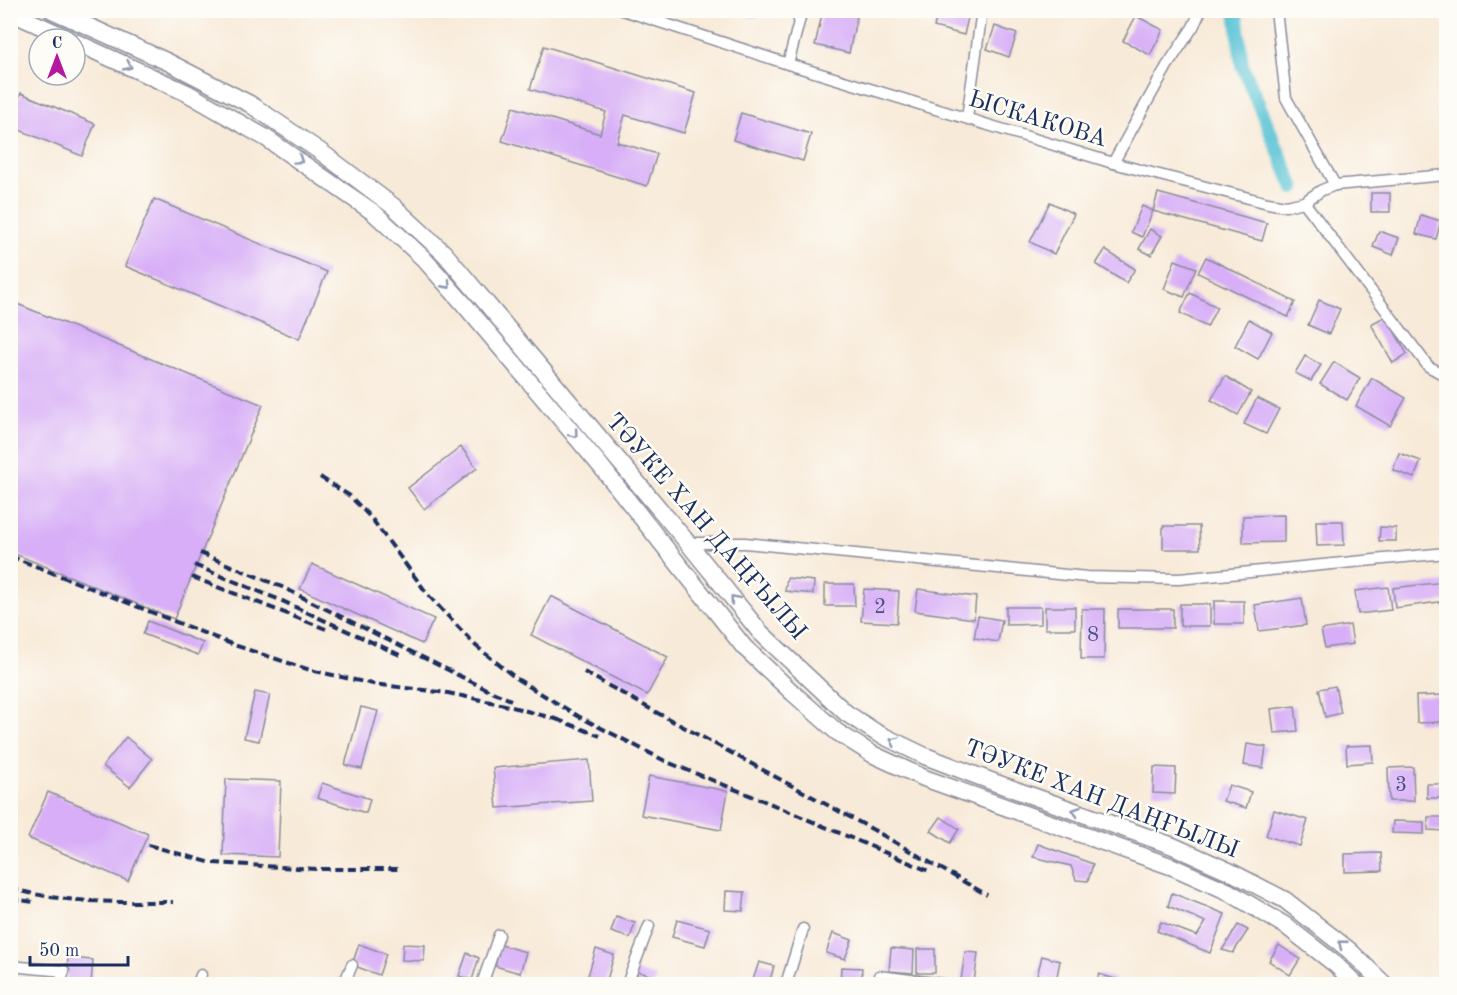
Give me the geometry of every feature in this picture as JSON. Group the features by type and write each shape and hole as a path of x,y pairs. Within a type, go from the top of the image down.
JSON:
{"main road":[{"name":"ТӘУКЕ ХАН ДАҢҒЫЛЫ","path":"52,10 168,62 250,104 321,152 393,206 445,254 605,458 744,646 837,732 872,754 924,777 1173,867 1227,891 1286,926 1336,965 1356,984"},
{"path":"10,12 43,27"},
{"name":"ТӘУКЕ ХАН ДАҢҒЫЛЫ","path":"87,47 187,93 256,132 373,212 423,258 605,458 688,543 760,632 846,713 877,733 925,756 1173,846 1229,871 1285,900 1349,950 1384,984"},
{"path":"744,646 760,632"}],"street":[{"name":"ЫСКАКОВА","path":"622,10 788,64 1113,163 1268,203 1286,206 1304,202 1322,190 1335,185 1446,175"},
{"path":"788,64 802,10"},
{"path":"967,118 982,10"},
{"path":"1113,163 1201,10"},
{"path":"1276,10 1286,98 1335,185"},
{"path":"1304,202 1428,366 1446,376"},
{"path":"688,543 745,543 1087,577 1179,579 1446,553"},
{"path":"627,984 649,926"},
{"path":"786,984 803,928"},
{"path":"482,984 499,935"},
{"path":"344,984 351,965"},
{"path":"10,966 64,972 60,984"},
{"path":"879,984 879,976 942,984"}],"building":[{"path":"733,10 757,10 755,18"},
{"path":"823,10 858,10 849,53 815,45"},
{"path":"938,10 960,10 969,13 964,35 934,27"},
{"path":"1136,16 1163,30 1150,55 1123,41"},
{"path":"995,26 1017,34 1009,57 987,49"},
{"path":"544,46 696,93 684,133 625,115 617,142 657,154 647,186 502,141 513,107 600,134 606,112 530,89"},
{"path":"21,93 95,124 82,156 10,126 10,117"},
{"path":"741,113 811,134 803,161 733,140"},
{"path":"1158,193 1267,223 1262,241 1153,211"},
{"path":"1371,193 1390,193 1390,212 1371,212"},
{"path":"154,199 327,272 299,339 125,266"},
{"path":"1050,202 1074,214 1054,254 1030,242"},
{"path":"1142,206 1153,211 1142,237 1131,232"},
{"path":"1421,215 1441,221 1436,239 1416,234"},
{"path":"1150,229 1162,236 1151,255 1139,249"},
{"path":"1379,231 1399,238 1393,255 1373,247"},
{"path":"1105,250 1135,269 1126,283 1096,264"},
{"path":"1206,257 1295,302 1288,317 1198,273"},
{"path":"1175,260 1196,268 1184,297 1164,289"},
{"path":"1190,293 1217,307 1207,327 1180,313"},
{"path":"1319,300 1340,309 1329,334 1308,325"},
{"path":"10,301 263,405 174,619 10,552"},
{"path":"1386,316 1407,354 1393,363 1371,324"},
{"path":"1249,319 1272,332 1258,359 1235,346"},
{"path":"1305,356 1321,365 1311,381 1295,373"},
{"path":"1334,362 1360,378 1347,400 1320,384"},
{"path":"1225,376 1251,392 1238,415 1211,400"},
{"path":"1372,378 1406,398 1390,426 1356,406"},
{"path":"1257,398 1279,409 1266,434 1244,424"},
{"path":"461,447 477,468 424,509 408,488"},
{"path":"1399,453 1421,461 1414,478 1393,470"},
{"path":"1284,515 1284,542 1243,543 1243,516"},
{"path":"1316,521 1343,521 1344,545 1317,546"},
{"path":"1163,526 1199,526 1200,549 1163,549"},
{"path":"1380,527 1396,528 1396,541 1379,541"},
{"path":"1441,529 1446,529 1446,539 1441,540"},
{"path":"312,564 434,619 422,644 300,589"},
{"path":"787,578 814,581 813,594 785,591"},
{"path":"1444,582 1446,601 1395,608 1393,588"},
{"path":"825,584 854,584 855,606 825,606"},
{"path":"1388,587 1391,610 1358,614 1355,591"},
{"path":"864,589 899,591 897,623 861,621"},
{"path":"918,589 976,597 974,619 915,611"},
{"path":"551,596 668,657 647,695 531,635"},
{"path":"1302,598 1306,625 1259,631 1255,605"},
{"path":"1214,601 1244,601 1244,624 1214,624"},
{"path":"1180,604 1210,604 1210,626 1180,626"},
{"path":"1006,607 1041,607 1041,624 1006,625"},
{"path":"1045,607 1075,607 1075,629 1045,629"},
{"path":"1082,609 1105,609 1104,659 1081,659"},
{"path":"1118,609 1173,609 1173,628 1118,628"},
{"path":"978,616 1002,620 998,642 974,638"},
{"path":"148,621 203,643 198,655 143,634"},
{"path":"1350,625 1353,644 1325,648 1321,630"},
{"path":"1335,686 1341,713 1325,717 1319,689"},
{"path":"255,692 270,695 259,741 244,738"},
{"path":"1446,695 1446,722 1417,723 1416,696"},
{"path":"1295,706 1298,731 1274,733 1271,709"},
{"path":"361,707 378,711 362,769 345,765"},
{"path":"126,737 152,759 130,787 103,766"},
{"path":"1247,744 1266,747 1263,768 1244,765"},
{"path":"1372,745 1373,762 1347,764 1346,746"},
{"path":"589,760 592,801 497,808 493,768"},
{"path":"1154,767 1176,768 1175,794 1153,793"},
{"path":"1413,767 1414,801 1389,801 1388,768"},
{"path":"649,776 728,791 721,830 641,815"},
{"path":"226,779 281,781 278,857 223,855"},
{"path":"322,783 370,799 366,813 317,798"},
{"path":"1427,784 1446,784 1446,798 1427,798"},
{"path":"1229,785 1251,792 1246,808 1223,801"},
{"path":"48,792 148,834 128,881 28,838"},
{"path":"1274,810 1308,820 1300,846 1266,836"},
{"path":"941,817 959,829 950,843 931,831"},
{"path":"1428,817 1446,817 1446,831 1428,830"},
{"path":"1393,821 1424,822 1424,834 1392,833"},
{"path":"1038,844 1093,864 1088,881 1076,880 1071,866 1033,857"},
{"path":"1381,853 1382,871 1345,872 1345,854"},
{"path":"726,891 745,892 743,911 725,910"},
{"path":"1172,893 1225,914 1210,953 1157,931 1161,922 1197,936 1206,922 1168,906"},
{"path":"1444,900 1446,900 1446,934 1444,934"},
{"path":"616,917 635,923 630,938 611,932"},
{"path":"677,920 710,929 705,946 672,937"},
{"path":"1238,925 1248,930 1233,953 1222,950"},
{"path":"833,933 852,940 845,959 826,953"},
{"path":"359,944 386,954 379,975 352,965"},
{"path":"403,944 425,945 424,961 402,960"},
{"path":"501,945 526,952 520,973 495,966"},
{"path":"1279,945 1300,959 1290,975 1269,961"},
{"path":"891,948 914,950 913,973 889,971"},
{"path":"596,949 614,955 606,984 586,982"},
{"path":"917,949 935,949 935,973 917,973"},
{"path":"965,952 978,953 974,982 961,980"},
{"path":"467,953 479,958 472,980 459,976"},
{"path":"1042,956 1060,961 1056,981 1037,976"},
{"path":"68,958 93,960 91,984 66,984"},
{"path":"759,962 774,966 769,984 753,980"},
{"path":"841,967 862,968 861,984 840,984"},
{"path":"636,971 656,977 654,984 632,984"},
{"path":"1099,974 1115,979 1113,984 1096,984"}],"waterway":[{"path":"1236,10 1242,65 1294,188"}],"railway":[{"path":"320,477 350,496 372,519 429,596 476,646 517,679 578,716 667,762 931,872"},
{"path":"200,553 282,587 511,700"},
{"path":"10,556 234,645 310,670 373,684 448,693 505,705 563,721"},
{"path":"194,565 280,600 400,655"},
{"path":"192,577 326,629"},
{"path":"584,672 870,828 987,895"},
{"path":"556,719 600,736"},
{"path":"148,845 212,863 317,869 401,869"},
{"path":"10,888 71,899 111,902 173,902"},
{"path":"10,899 35,902"}]}
